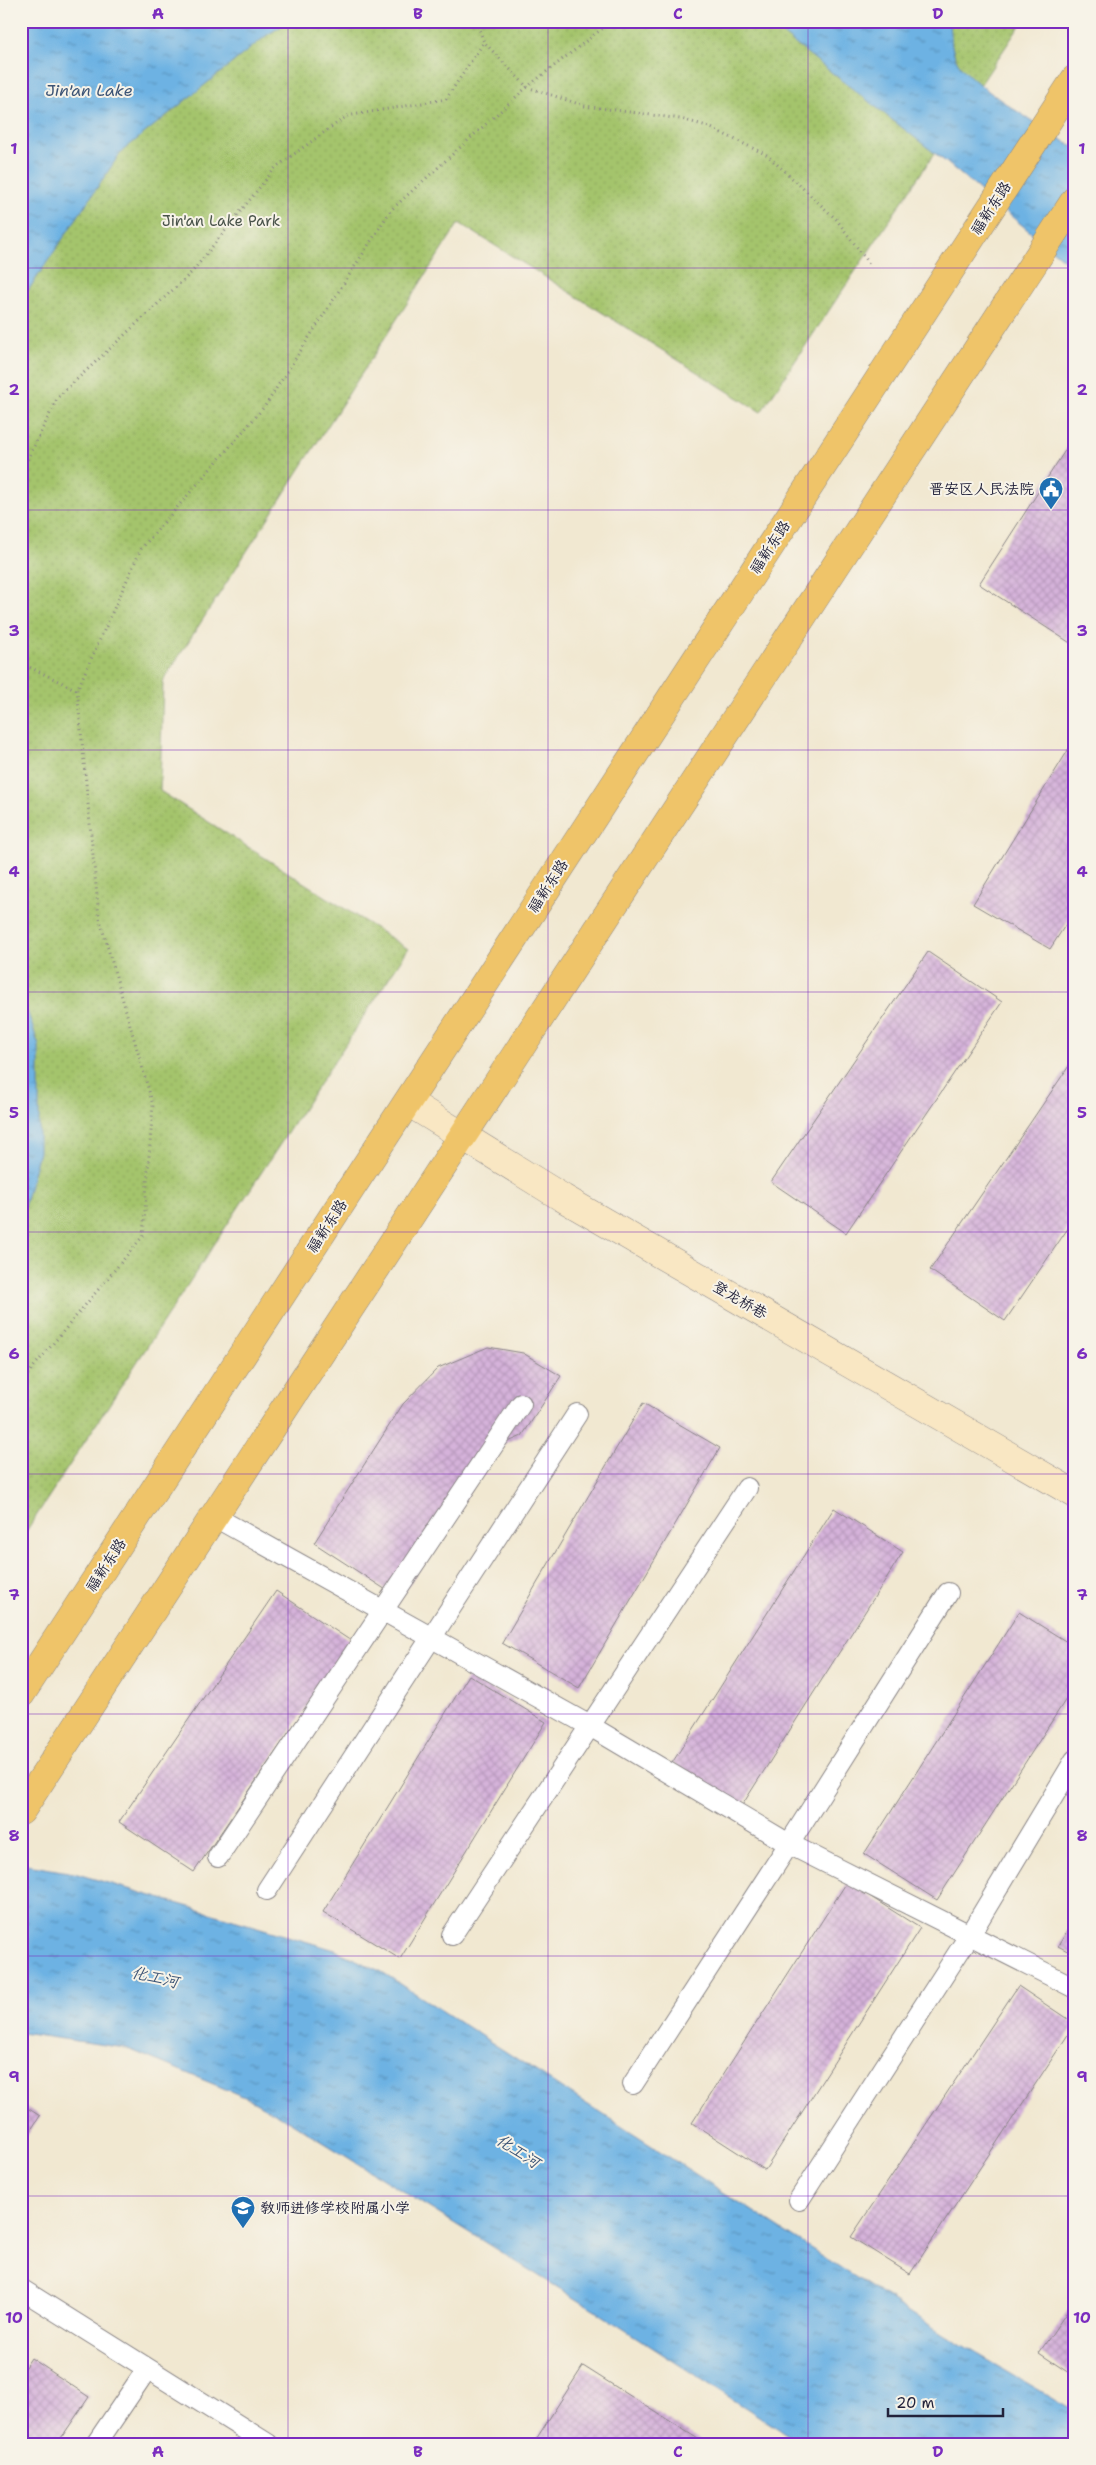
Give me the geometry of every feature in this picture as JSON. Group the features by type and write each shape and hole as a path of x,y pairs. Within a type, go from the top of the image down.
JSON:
{"main road":[{"name":"福新东路","path":"21,1694 1069,88"},
{"path":"21,1811 1075,200"}],"street":[{"name":"登龙桥巷","path":"408,1102 563,1198 1075,1494"}],"lane":[{"path":"218,1857 521,1404"},
{"path":"267,1890 577,1414"},
{"path":"452,1935 747,1488"},
{"path":"214,1517 590,1726 789,1844 1075,1988"},
{"path":"633,2084 789,1844 948,1593"},
{"path":"799,2200 969,1936 1075,1760"},
{"path":"21,2289 147,2370 268,2444"},
{"path":"96,2444 147,2370"}],"path":[{"path":"476,21 484,42 527,86 585,106 681,119 707,126 736,138 767,155 814,197 836,220 870,266"},
{"path":"21,1382 143,1236 153,1105 99,917 77,690 141,550 265,406 391,210 527,86 612,21"},
{"path":"21,473 58,397 192,272 276,167 347,116 446,99 484,42"},
{"path":"21,663 77,690"}],"green space":[{"name":"Jin'an Lake Park","path":"21,21 1023,21 761,412 459,223 163,681 160,791 408,949 21,1539"}],"water":[{"name":"Jin'an Lake","path":"21,21 290,21 267,35 121,152 21,301"},
{"path":"766,21 949,21 953,50 956,59 963,69 991,93 1075,148 1075,269 946,162"},
{"path":"21,992 39,1046 39,1152 21,1218"},
{"name":"化工河","path":"21,1864 74,1873 335,1950 382,1972 945,2335 1075,2411 1075,2444 802,2444 599,2313 252,2100 126,2048 21,2033"}],"building":[{"name":"晋安区人民法院","path":"1075,435 1075,646 979,584"},
{"path":"1075,739 1075,910 1050,949 973,904"},
{"path":"928,952 1002,1002 846,1233 771,1182"},
{"path":"1075,1057 1075,1218 1005,1321 930,1270"},
{"path":"488,1347 523,1353 561,1376 522,1436 499,1446 400,1599 314,1543 403,1404 438,1368"},
{"path":"643,1403 720,1448 579,1688 502,1643"},
{"path":"834,1508 903,1552 741,1807 672,1763"},
{"path":"276,1591 351,1641 194,1872 119,1822"},
{"path":"1019,1612 1075,1647 1075,1685 937,1900 864,1854"},
{"path":"469,1675 546,1722 400,1959 323,1912"},
{"path":"847,1882 920,1928 765,2170 692,2123"},
{"path":"1075,1918 1075,1955 1058,1946"},
{"path":"1018,1986 1075,2024 910,2274 851,2237"},
{"path":"21,2104 40,2116 21,2145"},
{"path":"1075,2300 1075,2377 1039,2353"},
{"path":"31,2358 89,2397 57,2444 21,2444 21,2373"},
{"path":"583,2366 706,2444 533,2444"}],"place":[{"name":"晋安区人民法院","path":"1051,510"},
{"name":"教师进修学校附属小学","path":"243,2229"}]}
